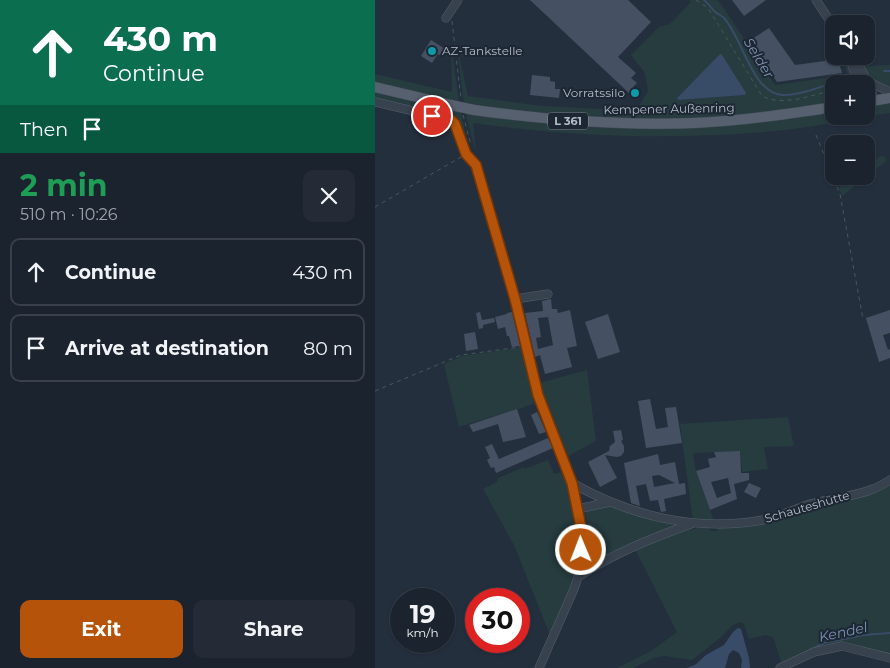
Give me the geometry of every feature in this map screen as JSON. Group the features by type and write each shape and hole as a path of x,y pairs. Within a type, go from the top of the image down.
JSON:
{"main road":[{"name":"Kempener Außenring","path":"375,87 474,110 571,122 663,124 746,119 825,108"},
{"path":"875,101 890,98"}],"street":[{"path":"449,20 458,0"},
{"path":"816,0 826,15"},
{"path":"875,85 890,92"},
{"path":"375,102 451,120 456,127 466,154 476,165 515,299 538,395 572,483 583,537 577,577 539,668"},
{"path":"515,299 549,294"},
{"name":"Schauteshütte","path":"572,483 609,502 631,510 691,524 765,520 810,504 873,489 890,480"},
{"path":"577,509 609,502"},
{"name":"Schauteshütte","path":"577,577 624,552 691,524"},
{"path":"780,668 814,652 842,646 890,658"}],"path":[{"path":"696,0 708,8 762,96 769,100 788,101 825,92"},
{"path":"449,20 461,101"},
{"path":"463,113 471,147"},
{"path":"816,135 839,194 863,320"},
{"path":"375,207 466,154"},
{"path":"375,391 461,355 526,346"}],"green space":[{"path":"689,0 717,0 775,85 825,78 825,103 740,115 645,121 577,118 464,104 457,46 468,96 542,106 642,111 640,104 648,91 645,73 631,55 659,27 670,24 691,2","holes":["720,54 745,95 677,100"]},
{"path":"451,42 459,103 375,83 375,74 452,92"},
{"path":"844,65 847,65 850,75 848,75"},
{"path":"863,65 890,65 890,88 875,81 875,75 870,75"},
{"path":"375,90 460,110 469,149 456,121 375,100"},
{"path":"890,103 890,113 875,116 875,106"},
{"path":"465,111 520,121 599,127 763,121 825,113 825,124 764,132 691,136 582,134 473,123 476,153"},
{"path":"883,156 886,158 885,162 875,170 875,160"},
{"path":"842,185 856,185 842,196 839,187"},
{"path":"523,347 534,404 459,427 444,364 462,356"},
{"path":"587,370 596,441 568,456 539,383"},
{"path":"788,417 794,446 764,447 768,469 742,472 740,451 693,453 696,472 714,521 693,521 680,424"},
{"path":"555,452 570,489 577,520 578,538 573,583 550,635 514,545 483,489 497,482 498,478 524,467 525,469 548,460 554,474 563,472"},
{"path":"890,484 890,656 835,646 778,668 773,668 781,662 773,637 765,635 749,639 744,624 741,622 733,625 692,660 664,656 654,658 633,668 617,668 651,651 677,632 635,549 681,532 710,527 710,531 717,531 717,527 874,493"},
{"path":"606,505 676,526 582,570 588,527 585,510"}],"water":[{"path":"720,54 746,93 745,95 678,100 677,98"},
{"path":"738,628 741,629 750,668 741,668 742,660 739,653 733,650 729,654 725,668 687,668 695,665 706,655 724,645"}],"building":[{"path":"530,0 628,0 651,22 618,57 636,73 631,78 637,83 633,87 639,91 637,97 630,94"},
{"path":"732,0 766,0 744,16"},
{"path":"769,28 795,65 825,61 825,65 840,65 842,73 777,82 749,41"},
{"name":"AZ-Tankstelle","path":"431,40 445,49 441,56 438,54 432,63 421,56"},
{"path":"532,75 550,77 550,81 555,82 555,89 560,89 559,98 530,95"},
{"path":"551,299 552,309 557,309 558,313 570,310 577,346 567,348 572,367 545,374 540,355 535,357 525,313 543,311 542,301","holes":["548,317 553,345 538,349 536,338 541,337 538,318"]},
{"path":"890,310 890,333 883,335 888,350 890,349 890,358 879,362 866,318"},
{"path":"480,312 482,320 494,318 495,322 483,325 483,328 479,329 476,313"},
{"path":"512,312 520,346 512,347 505,327 498,329 495,317"},
{"path":"608,314 620,352 598,359 585,322"},
{"path":"475,332 478,349 466,351 464,334"},
{"path":"650,399 656,429 668,427 665,408 676,407 682,443 646,448 638,401"},
{"path":"517,409 526,437 503,442 498,424 473,432 469,425"},
{"path":"537,412 546,432 539,434 531,415"},
{"path":"621,430 624,452 621,456 617,457 605,455 617,478 600,487 588,462 609,451 610,446 615,442 613,431"},
{"path":"548,438 553,448 496,473 494,467 491,468 487,460 490,458 485,447 492,444 499,459"},
{"path":"740,451 741,473 749,473 749,480 734,484 737,499 710,510 696,471 710,467 708,459 716,457 714,452","holes":["728,478 731,493 717,498 711,482"]},
{"path":"658,454 660,465 675,462 679,484 685,483 686,494 664,499 666,511 661,512 658,500 650,501 646,484 636,486 640,506 631,503 624,463","holes":["659,475 675,483 654,487 652,476"]},
{"path":"749,483 761,488 756,498 744,492"}],"waterway":[{"name":"Selder","path":"704,0 724,18 755,75 772,92 789,95 825,86"},
{"name":"Selder","path":"884,71 890,71"},
{"name":"Kendel","path":"782,664 824,643 864,635 890,633"}],"place":[{"name":"AZ-Tankstelle","path":"432,51"},
{"name":"Vorratssilo","path":"635,93"}],"route":[{"path":"432,116 451,120 455,124 466,154 476,165 515,299 538,395 572,483 583,537 581,550"}]}
